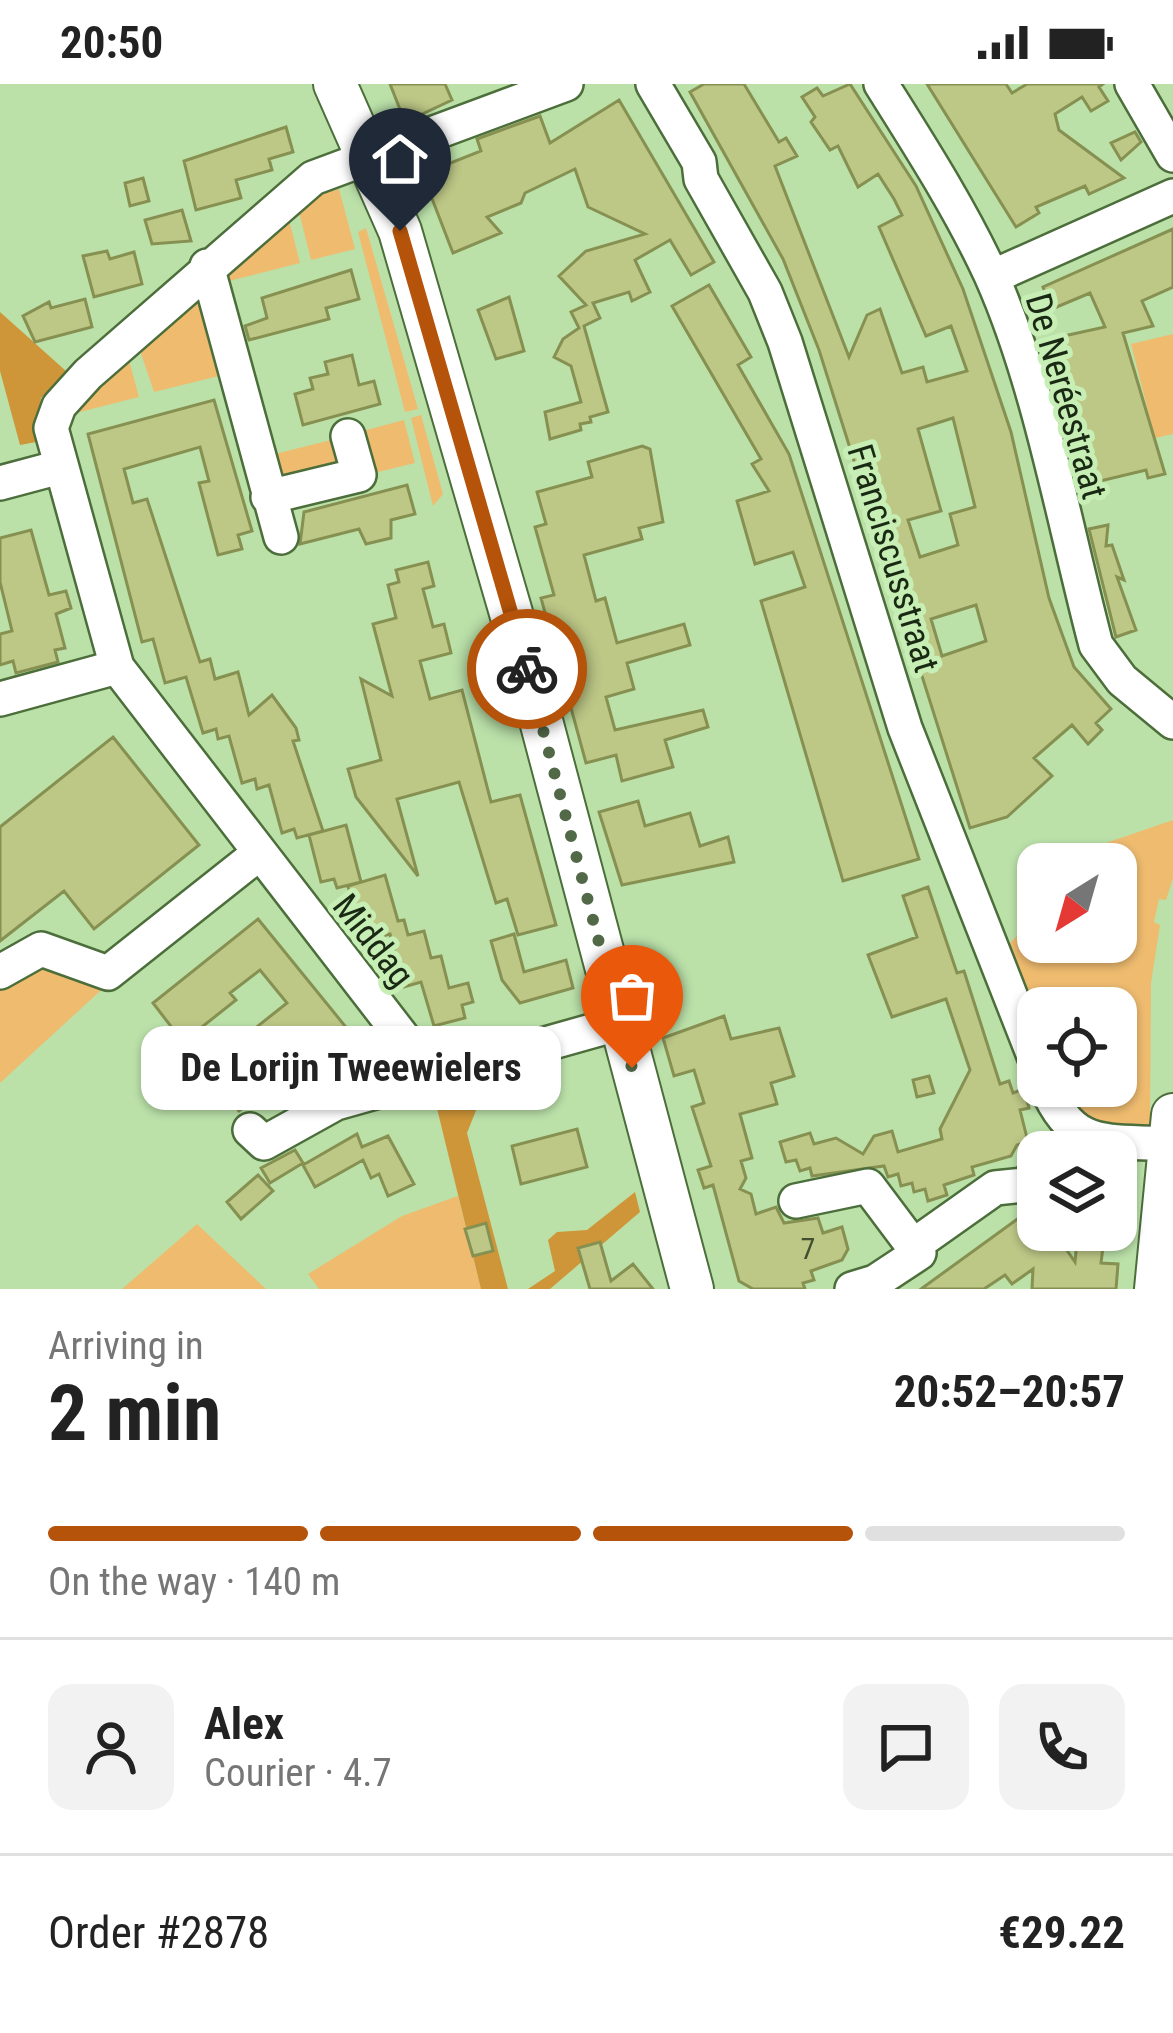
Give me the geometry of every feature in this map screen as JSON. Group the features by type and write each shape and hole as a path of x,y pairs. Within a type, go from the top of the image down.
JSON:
{"main road":[{"path":"335,84 400,231 527,668 692,1289"},
{"path":"1156,1289 1171,1130"}],"street":[{"name":"Middag","path":"431,1074 257,855 117,667 51,428 59,406 207,266 313,178 566,84"},
{"name":"Franciscusstraat","path":"653,84 765,292 785,342 905,728 1017,1013"},
{"name":"De Neréestraat","path":"881,84 944,183 992,277 1019,356 1096,645 1122,680 1173,722"},
{"path":"1132,84 1173,155"},
{"path":"992,277 1173,196"},
{"path":"207,266 280,537"},
{"path":"268,497 359,475 348,436"},
{"path":"0,483 60,467"},
{"path":"0,699 117,667"},
{"path":"0,972 41,950 108,973 257,855"},
{"path":"250,1130 263,1143 336,1103 620,1024"},
{"path":"1137,1135 1171,1130"},
{"path":"796,1201 868,1186 919,1253 874,1282 852,1289"},
{"path":"913,1246 995,1189 1017,1186"}],"shaded area":[{"path":"329,183 333,191 339,189 355,249 311,260 298,208"},
{"path":"288,216 300,263 221,283 222,276"},
{"path":"366,228 418,409 405,412 358,232"},
{"path":"203,296 227,374 154,392 138,345"},
{"path":"0,312 66,371 41,398 36,442 20,445 0,371"},
{"path":"1173,334 1173,434 1155,438 1131,344"},
{"path":"127,353 139,397 64,416"},
{"path":"421,415 443,494 433,506 411,418"},
{"path":"404,420 415,463 374,473 363,431"},
{"path":"335,439 343,471 282,484 267,456"},
{"path":"1173,820 1173,878 1166,900 1159,899 1154,922 1160,925 1151,983 1150,1126 1144,1131 1097,1131 1076,1107 1137,1107 1137,987 1021,987 1008,945 1017,936 1017,963 1137,963 1137,843 1106,843"},
{"path":"44,963 111,981 0,1083 0,980"},
{"path":"463,1085 477,1108 467,1133 508,1289 481,1289 433,1092"},
{"path":"635,1192 640,1212 550,1289 528,1289 555,1271 548,1240 557,1232 587,1230"},
{"path":"458,1196 481,1289 319,1289 308,1274 402,1216"},
{"path":"197,1224 266,1289 122,1289"}],"building":[{"path":"390,84 445,84 452,100 405,122"},
{"path":"704,84 744,84 779,142 786,138 797,156 775,166 849,357 867,315 880,309 902,373 923,367 927,382 967,371 951,326 926,336 879,227 902,215 894,199 878,174 858,187 838,146 830,150 811,122 815,117 802,97 817,88 823,96 850,84 916,186 963,289 1011,432 1049,598 1074,667 1111,709 1096,723 1102,730 1088,744 1072,725 1034,758 1052,776 1007,817 970,828 819,350 783,259 690,92","holes":["953,418 975,507 950,514 958,545 920,557 908,520 941,511 918,429","976,605 986,641 942,656 931,619"]},
{"path":"927,84 1006,84 1012,93 1027,84 1103,84 1099,87 1108,101 1091,111 1082,97 1055,114 1059,130 1124,178 1089,194 1085,186 1036,207 1039,213 1016,227"},
{"path":"619,100 714,262 691,275 670,240 635,260 650,292 632,301 629,292 593,303 600,318 584,326 608,412 590,417 591,422 580,424 581,430 550,439 545,412 581,402 571,366 554,357 563,339 579,328 571,312 586,305 559,276 586,251 645,234 588,207 575,169 525,193 521,203 487,217 501,233 453,253 431,196 422,200 410,166 429,159 433,170 481,151 477,139 540,116 550,143"},
{"path":"286,127 293,152 269,159 272,170 236,180 241,198 196,210 184,161"},
{"path":"1135,132 1141,142 1121,160 1111,143"},
{"path":"143,178 149,201 130,206 125,183"},
{"path":"182,210 191,241 152,244 145,220"},
{"path":"1173,229 1173,287 1142,301 1153,326 1123,333 1165,474 1148,478 1146,470 1092,483 1055,338 1105,327 1090,293 1052,309 1043,287"},
{"path":"107,251 110,259 134,252 142,284 94,297 83,256"},
{"path":"351,270 359,299 326,308 329,319 249,340 245,326 267,318 262,298"},
{"path":"709,285 751,357 738,365 789,454 919,859 843,881 761,601 805,587 793,552 755,564 737,501 769,491 752,464 761,459 672,306"},
{"path":"509,297 524,351 496,359 478,310"},
{"path":"85,299 92,327 35,342 23,316 49,302 51,308"},
{"path":"352,355 359,385 374,381 380,404 303,425 295,394 313,389 310,378 328,374 325,362"},
{"path":"214,400 252,531 238,535 242,549 218,555 199,483 209,481 200,447 124,469 133,503 147,499 200,662 210,659 215,679 238,672 249,715 272,695 296,728 299,740 293,741 323,831 297,838 294,829 282,833 269,785 257,789 255,779 242,783 229,736 218,739 216,729 203,733 186,677 165,683 153,639 142,642 88,434"},
{"path":"642,446 650,449 663,522 639,528 642,539 584,555 596,601 605,598 617,643 684,624 690,645 627,663 634,689 606,697 615,730 703,710 708,727 665,740 673,767 622,781 616,755 586,763 541,598 554,595 535,527 546,524 537,492 592,477 588,462"},
{"path":"407,485 415,514 391,520 391,538 366,544 359,529 300,544 304,512"},
{"path":"1108,525 1106,546 1112,545 1124,580 1117,577 1136,630 1116,637 1089,529"},
{"path":"31,530 49,595 66,591 71,608 56,614 65,648 55,650 58,662 16,673 13,661 0,665 0,634 12,631 0,582 0,538"},
{"path":"428,562 434,586 423,589 433,627 444,624 451,653 420,661 430,699 462,690 491,802 520,795 556,925 518,935 507,899 496,903 459,782 397,799 418,876 356,797 348,769 381,760 361,679 392,696 373,624 396,618 388,585 399,582 396,570"},
{"path":"113,737 199,845 94,929 64,891 0,941 0,827"},
{"path":"638,801 645,826 690,813 700,846 728,837 734,862 622,885 599,812"},
{"path":"346,825 361,882 337,888 334,879 321,882 309,835"},
{"path":"385,875 398,921 404,920 408,935 424,931 431,958 441,956 449,988 468,983 473,1002 462,1005 465,1018 434,1026 421,982 404,987 390,934 376,938 373,929 361,932 348,886"},
{"path":"928,887 957,973 964,971 1000,1084 1009,1081 1013,1093 1017,1092 1017,1107 1029,1108 1020,1110 1025,1131 1017,1131 1011,1156 972,1167 974,1175 944,1185 947,1195 928,1201 925,1189 914,1192 912,1183 901,1186 898,1174 888,1177 884,1166 812,1176 810,1168 800,1171 796,1160 786,1162 780,1142 810,1133 814,1144 836,1138 863,1154 874,1136 892,1131 898,1152 942,1139 940,1129 970,1070 946,999 892,1017 868,955 917,937 903,896"},
{"path":"258,919 345,1026 239,1111 222,1090 215,1095 201,1077 249,1042 244,1037 287,1003 260,970 230,993 236,1000 183,1042 153,1003"},
{"path":"514,934 524,972 566,960 573,988 520,1003 502,980 491,941"},
{"path":"724,1016 731,1039 779,1028 794,1076 771,1083 777,1104 740,1114 752,1158 741,1161 746,1178 740,1189 751,1194 756,1214 776,1207 784,1223 818,1218 823,1233 842,1227 848,1249 842,1260 811,1271 814,1280 803,1283 805,1289 753,1289 739,1281 713,1185 704,1188 698,1170 711,1166 692,1107 704,1103 694,1070 674,1076 663,1038"},
{"path":"929,1076 934,1093 917,1097 913,1080"},
{"path":"577,1129 587,1167 521,1184 512,1146"},
{"path":"357,1134 362,1147 388,1136 414,1184 388,1196 379,1174 371,1178 363,1160 315,1187 303,1165"},
{"path":"295,1150 303,1163 270,1183 261,1168"},
{"path":"258,1175 273,1191 241,1219 227,1202"},
{"path":"1017,1219 1017,1251 1067,1251 1075,1262 1076,1251 1102,1251 1101,1263 1118,1264 1116,1289 1032,1289 1033,1269 1012,1284 1005,1275 984,1289 921,1289"},
{"path":"486,1223 493,1251 473,1256 465,1229"},
{"path":"600,1242 611,1281 633,1264 653,1289 590,1289 578,1248"}],"way so far":[{"path":"527,669 632,1068"}],"place":[{"name":"De Lorijn Tweewielers","path":"632,1068"}],"route":[{"path":"400,231 527,669"}]}
